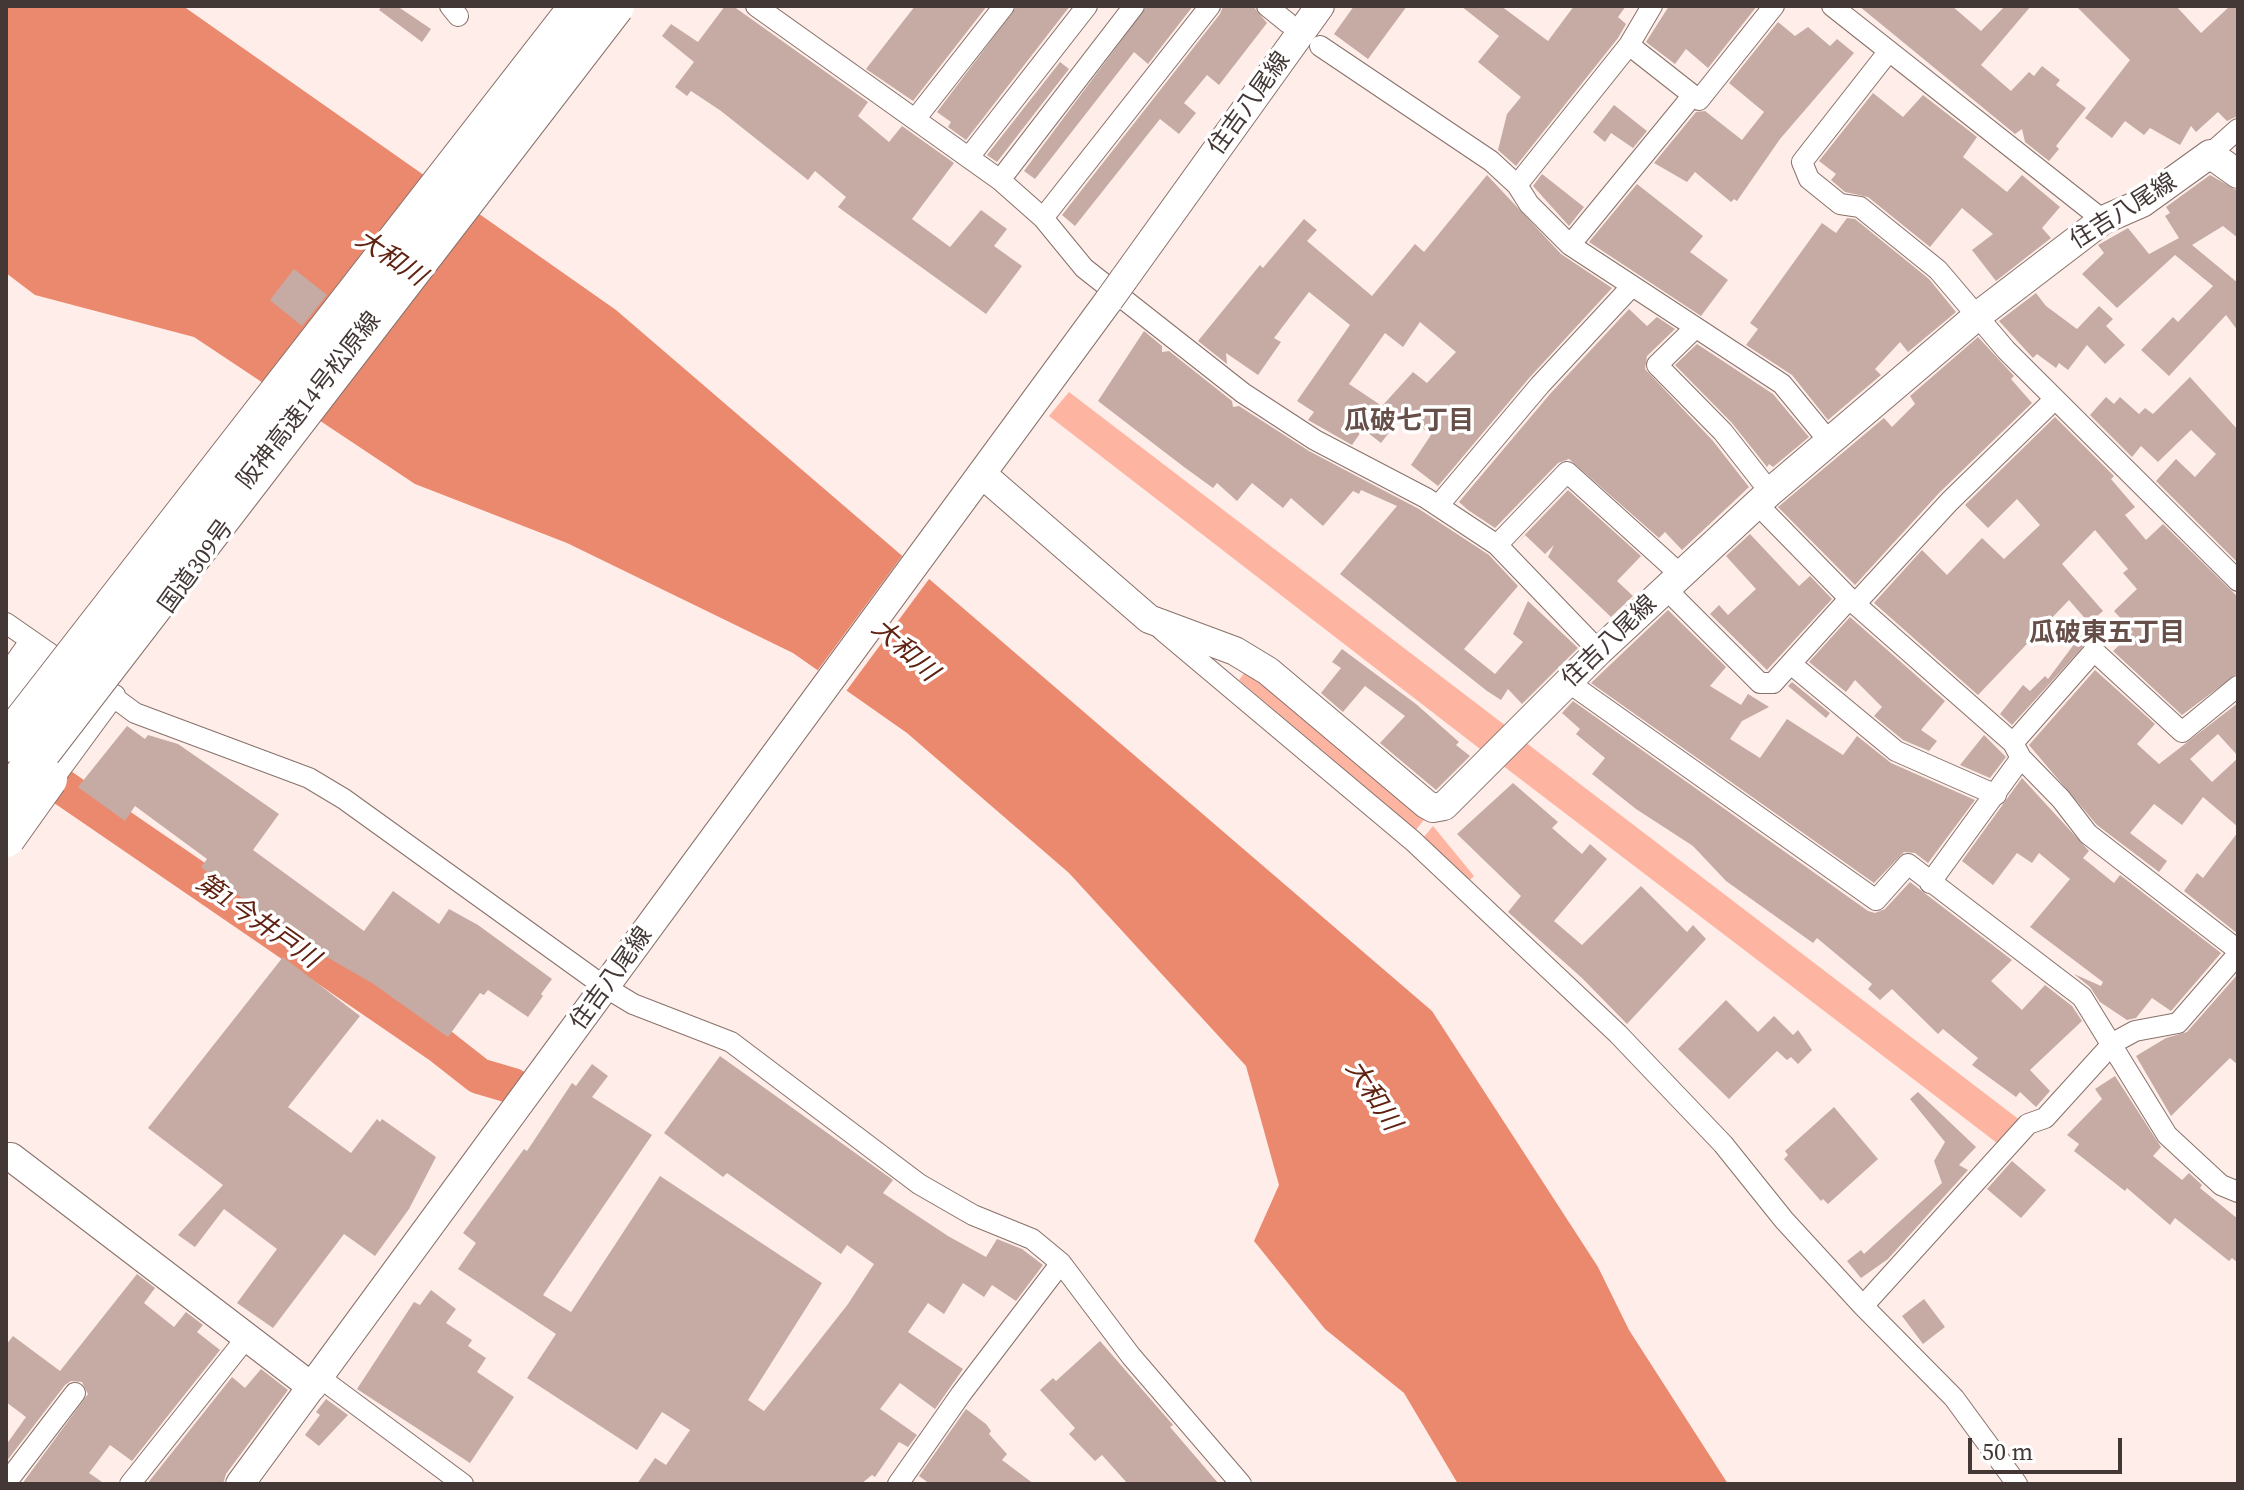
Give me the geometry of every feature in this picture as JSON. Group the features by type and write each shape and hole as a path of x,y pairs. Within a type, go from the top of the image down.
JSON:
{"highway":[{"path":"6,711 556,6"},
{"name":"阪神高速14号松原線","path":"6,743 579,6"},
{"name":"阪神高速14号松原線","path":"6,798 615,6"},
{"name":"国道309号","path":"6,826 297,431 626,6"},
{"path":"6,840 108,698 199,545"}],"main road":[{"name":"住吉八尾線","path":"240,1484 1020,422 1320,6"},
{"name":"住吉八尾線","path":"978,479 1149,619 1235,651 1268,671 1433,808 1454,799 1599,651 1828,440 1976,317 2103,220 2142,203 2210,154"},
{"path":"2210,154 2238,174"},
{"path":"6,1157 11,1157 247,1337 315,1382"}],"street":[{"path":"756,6 1000,180 1043,218 1084,268 1243,393 1315,440 1438,506 1497,545 1599,651"},
{"path":"916,118 1004,6"},
{"path":"969,157 1087,6"},
{"path":"1000,180 1134,6"},
{"path":"1043,218 1210,6"},
{"path":"1267,6 1288,23"},
{"path":"1517,185 1629,45 1652,6"},
{"path":"1629,45 1699,100 1774,6"},
{"path":"1832,6 2103,220"},
{"path":"1320,46 1491,161 1517,185 1529,204 1570,245 1782,384 1828,440"},
{"path":"1889,51 1802,162 1809,179 1840,204 1860,207 1938,270 1976,317 2055,399 2120,459 2238,581"},
{"path":"1570,245 1693,95"},
{"path":"2210,154 2238,129"},
{"path":"1438,506 1540,385 1632,286"},
{"path":"1695,328 1657,365 1723,432 1764,498 1853,601 2017,750 2088,834 2238,952 2178,1023 2135,1031 2113,1043 2045,1118 2028,1124 1863,1306"},
{"path":"1497,545 1567,472 1673,582 1760,683 1773,683 1950,501 2055,399"},
{"path":"6,616 30,641"},
{"path":"1149,619 1413,841 1517,935 1723,1144 1784,1220 1954,1398 2017,1484"},
{"path":"6,623 115,695 135,713 309,778 344,799 611,980 633,1004 731,1042 919,1184 973,1215 1032,1239 1061,1263 1131,1356 1241,1484"},
{"path":"6,675 30,641"},
{"path":"1930,883 1996,795 2017,750 2094,651 2182,732 2238,686"},
{"path":"1791,664 1896,751 1996,795"},
{"path":"1568,682 1876,900 1908,864 2082,997 2167,1135 2221,1185 2238,1192"},
{"path":"6,840 115,695"},
{"path":"898,1484 961,1394 1061,1263"},
{"path":"130,1484 247,1337"},
{"path":"315,1382 463,1484"},
{"path":"6,1483 75,1393"}],"shaded area":[{"path":"1069,392 1506,726 1484,752 1049,416"},
{"path":"1248,668 1426,817 1416,830 1239,680"},
{"path":"1525,742 2021,1121 2001,1146 1502,765"},
{"path":"1433,826 1474,876 1470,880 1423,838"}],"water":[{"name":"大和川","path":"6,6 183,6 616,310 1432,1011 1598,1267 1629,1330 1728,1484 1458,1484 1404,1393 1325,1329 1254,1241 1279,1185 1246,1066 1069,873 907,733 793,653 567,543 415,484 194,337 35,295 6,273"}],"pier":[{"path":"905,552 932,575 844,694 815,674"}],"building":[{"path":"382,6 397,6 431,29 422,42 379,10"},
{"path":"725,6 733,6 868,102 858,116 889,142 902,126 954,163 912,219 950,247 981,210 1007,229 994,246 1022,266 986,314 838,207 846,197 815,171 808,180 721,111 691,91 687,96 675,87 694,62 662,36 671,24 698,42"},
{"path":"915,6 987,6 913,101 866,69"},
{"path":"1017,6 1070,6 966,140 948,127 951,122 937,112"},
{"path":"1147,6 1193,6 1148,64 1134,52 1035,179 1024,171"},
{"path":"1223,6 1253,6 1267,23 1219,85 1207,75 1184,103 1196,113 1179,134 1160,119 1075,226 1062,215 1220,14"},
{"path":"1354,6 1407,6 1368,59 1334,34"},
{"path":"1461,6 1501,6 1548,41 1574,6 1626,6 1618,17 1626,24 1618,38 1516,166 1498,150 1507,114 1521,97 1478,62 1499,36"},
{"path":"1669,6 1757,6 1708,68 1686,49 1675,64 1646,42"},
{"path":"1859,6 1952,6 1981,31 2005,6 2031,6 1981,65 2011,91 2029,72 2034,76 2042,66 2060,80 2056,85 2086,108 2056,146 2059,149 2049,161 2025,142 2022,129 2015,134"},
{"path":"2076,6 2176,6 2201,33 2230,6 2238,6 2238,116 2227,121 2218,112 2196,132 2191,126 2180,145 2150,128 2144,135 2125,121 2112,138 2085,118 2130,60"},
{"path":"1778,22 1795,36 1808,27 1830,46 1837,39 1854,53 1780,139 1737,201 1734,199 1731,202 1695,172 1687,182 1654,163 1696,112 1705,111 1742,140 1764,112 1729,83"},
{"path":"1060,62 1069,69 997,162 987,155"},
{"path":"1873,93 1903,117 1923,95 1977,137 1963,157 2007,192 2022,175 2060,207 2042,228 2051,238 1996,281 1972,250 1993,234 1962,208 1930,247 1868,197 1845,192 1831,180 1836,174 1819,161"},
{"path":"1614,105 1647,131 1633,148 1611,133 1605,142 1593,132"},
{"path":"1542,174 1584,207 1569,226 1533,186"},
{"path":"1487,175 1561,254 1612,288 1530,377 1438,486 1411,465 1431,435 1404,413 1381,443 1363,429 1352,445 1308,420 1314,412 1297,401 1350,325 1309,292 1274,338 1281,342 1258,375 1226,353 1227,364 1198,341 1260,265 1263,268 1304,219 1317,230 1307,241 1372,296 1415,244 1424,252","holes":["1420,322 1456,352 1427,383 1413,372 1382,406 1349,384 1385,333 1403,347"]},
{"path":"2210,175 2238,191 2238,238 2223,226 2192,245 2238,283 2238,331 2226,315 2169,376 2141,350 2173,317 2178,322 2213,286 2175,255 2117,308 2082,274 2104,253 2098,245 2128,228 2149,254 2179,238 2165,216 2170,213 2166,207"},
{"path":"1637,184 1703,236 1690,252 1728,280 1701,316 1589,242"},
{"path":"1847,218 1855,219 1929,279 1956,312 1908,352 1900,342 1875,369 1881,375 1828,420 1792,375 1746,345 1758,329 1750,323 1822,223 1836,233"},
{"path":"294,269 327,295 302,326 270,300"},
{"path":"2036,293 2046,306 2077,329 2099,306 2113,319 2106,326 2125,345 2105,364 2087,345 2068,370 2059,363 2056,368 2037,354 2033,358 1999,321"},
{"path":"1629,309 1647,326 1657,317 1675,329 1647,356 1645,369 1713,441 1749,487 1682,550 1665,532 1659,538 1569,459 1558,463 1495,528 1468,510 1459,502 1550,394"},
{"path":"1144,331 1162,346 1162,352 1169,351 1232,401 1233,407 1239,406 1309,451 1419,509 1489,555 1518,586 1464,649 1495,674 1523,642 1513,634 1528,601 1578,648 1522,704 1508,689 1501,700 1487,691 1340,574 1397,506 1361,490 1359,494 1353,491 1323,526 1291,498 1283,508 1252,483 1237,501 1217,483 1213,488 1098,401"},
{"path":"1978,337 2014,376 2011,379 2032,403 1940,492 1855,585 1778,507 1884,418 1892,427 1915,404 1910,396"},
{"path":"1697,344 1773,394 1809,437 1773,467 1769,464 1767,467 1732,423 1675,365"},
{"path":"2190,377 2238,430 2238,563 2156,481 2176,459 2195,477 2216,454 2191,430 2158,462 2141,446 2132,457 2090,415 2106,397 2114,404 2120,397 2139,414 2145,408 2153,414"},
{"path":"2055,417 2114,476 2111,479 2135,507 2125,515 2146,540 2163,524 2238,597 2238,673 2182,715 2113,651 2133,632 2114,611 2137,589 2123,573 2128,569 2095,530 2062,564 2103,611 2089,623 2069,600 1978,695 1874,603 1922,550 1947,575 1982,538 2004,559 2040,525 2017,499 1988,528 1965,505"},
{"path":"1568,490 1641,556 1617,581 1633,596 1611,617 1548,557 1554,545 1545,554 1525,535 1515,545"},
{"path":"1750,534 1799,586 1810,576 1832,599 1767,670 1710,614 1719,605 1728,615 1756,589 1726,556"},
{"path":"1668,610 1726,667 1710,686 1741,705 1748,694 1769,707 1742,721 1730,739 1760,758 1787,719 1843,755 1857,736 1891,763 1975,800 1928,863 1915,853 1904,852 1874,883 1591,683"},
{"path":"1850,617 1945,701 1921,730 1937,741 1929,751 1903,740 1874,716 1882,707 1855,680 1846,692 1809,662"},
{"path":"2084,631 2091,638 2012,725 2000,714 2023,685 2030,691 2045,676 2048,679"},
{"path":"1342,649 1416,704 1459,742 1456,745 1470,756 1436,790 1380,743 1405,716 1365,686 1343,712 1321,693 1341,668 1332,662"},
{"path":"2095,670 2155,724 2137,744 2159,764 2238,703 2238,756 2218,734 2190,759 2212,782 2238,758 2238,827 2203,797 2182,825 2154,804 2130,833 2167,861 2159,872 2097,825 2029,745"},
{"path":"1792,682 1830,713 1826,718 1788,686"},
{"path":"1573,701 1868,911 1875,913 1885,909 1910,882 2012,960 1991,981 2022,1010 2045,985 2072,1006 2082,1021 2030,1070 2050,1091 2036,1107 2020,1092 2016,1097 1972,1065 1978,1058 1943,1029 1938,1034 1892,989 1880,1000 1868,989 1872,984 1817,938 1813,943 1726,881 1693,846 1636,809 1592,774 1605,758 1576,734 1580,729 1562,713"},
{"path":"127,726 145,739 148,735 178,744 279,814 253,850 364,931 393,891 439,924 449,909 478,925 552,979 541,994 543,996 528,1017 488,990 484,995 480,993 448,1037 372,983 297,940 201,867 207,859 135,806 125,821 78,787"},
{"path":"1984,735 2006,757 1990,778 1960,765"},
{"path":"2022,778 2089,851 2083,858 2114,883 2120,875 2221,953 2171,1011 2152,998 2136,1018 2127,1020 2100,1002 2090,987 2074,974 2101,986 2103,982 2030,927 2070,879 2039,853 2032,863 2017,853 1993,885 1962,861"},
{"path":"1513,783 1558,822 1552,828 1582,854 1590,844 1607,859 1554,921 1582,945 1641,886 1687,932 1693,925 1706,939 1627,1024 1582,978 1508,912 1521,896 1457,834"},
{"path":"2238,832 2238,934 2184,891 2197,873 2203,878"},
{"path":"283,957 360,1016 288,1107 351,1153 377,1119 380,1122 382,1119 436,1157 409,1209 375,1256 344,1234 273,1328 237,1303 277,1249 224,1209 195,1247 178,1235 223,1185 148,1128"},
{"path":"2238,974 2238,1065 2230,1058 2171,1116 2136,1056 2166,1038 2187,1032"},
{"path":"1726,1000 1758,1032 1774,1016 1793,1035 1798,1030 1812,1050 1798,1064 1777,1051 1729,1099 1678,1049"},
{"path":"720,1056 893,1180 883,1193 948,1236 986,1257 997,1239 1022,1249 1043,1265 1016,1301 992,1285 984,1297 963,1283 944,1314 928,1303 908,1332 963,1369 935,1409 900,1383 880,1409 917,1435 908,1447 899,1442 875,1477 872,1475 861,1484 637,1484 655,1458 666,1465 690,1430 662,1412 637,1450 527,1378 556,1334 458,1269 476,1243 463,1233 524,1149 527,1151 572,1083 576,1086 592,1064 608,1076 592,1097 652,1135 543,1295 571,1312 660,1176 822,1283 748,1400 764,1411 848,1304 874,1264 847,1245 841,1254 727,1173 723,1177 664,1133"},
{"path":"2115,1076 2161,1147 2153,1156 2182,1180 2189,1173 2202,1185 2200,1188 2238,1219 2238,1263 2232,1258 2229,1261 2175,1218 2170,1225 2127,1188 2125,1191 2074,1151 2079,1144 2067,1135 2102,1099 2095,1089"},
{"path":"1918,1092 1976,1147 1959,1165 1968,1170 1888,1259 1861,1278 1847,1261 1861,1250 1864,1254 1942,1183 1934,1161 1945,1142 1910,1099"},
{"path":"1834,1107 1878,1159 1828,1204 1823,1199 1821,1201 1784,1159 1788,1155 1785,1151"},
{"path":"2012,1161 2046,1190 2021,1218 1987,1189"},
{"path":"137,1274 155,1288 144,1303 174,1327 186,1312 203,1325 197,1332 220,1350 132,1461 110,1445 89,1473 105,1484 22,1484 88,1394 82,1382 71,1381 65,1385 6,1462 6,1445 26,1417 6,1402 6,1345 13,1336 60,1371"},
{"path":"431,1290 456,1309 446,1323 472,1340 468,1346 486,1358 477,1372 514,1397 470,1463 357,1389 414,1302 420,1305"},
{"path":"1924,1299 1945,1327 1923,1344 1902,1316"},
{"path":"1100,1341 1219,1484 1128,1484 1102,1455 1095,1461 1069,1434 1075,1428 1040,1390 1053,1378 1056,1381"},
{"path":"261,1369 288,1390 226,1474 223,1484 147,1484 232,1377 245,1388"},
{"path":"326,1399 348,1415 319,1446 305,1435 320,1415 316,1412"},
{"path":"966,1409 991,1431 989,1434 1007,1454 1002,1460 1034,1484 930,1484 919,1476"}],"waterway":[{"name":"第1今井戸川","path":"23,760 442,1047 479,1076 513,1086"}],"district":[{"name":"瓜破七丁目","path":"1409,422"},
{"name":"瓜破東五丁目","path":"2107,634"}]}
